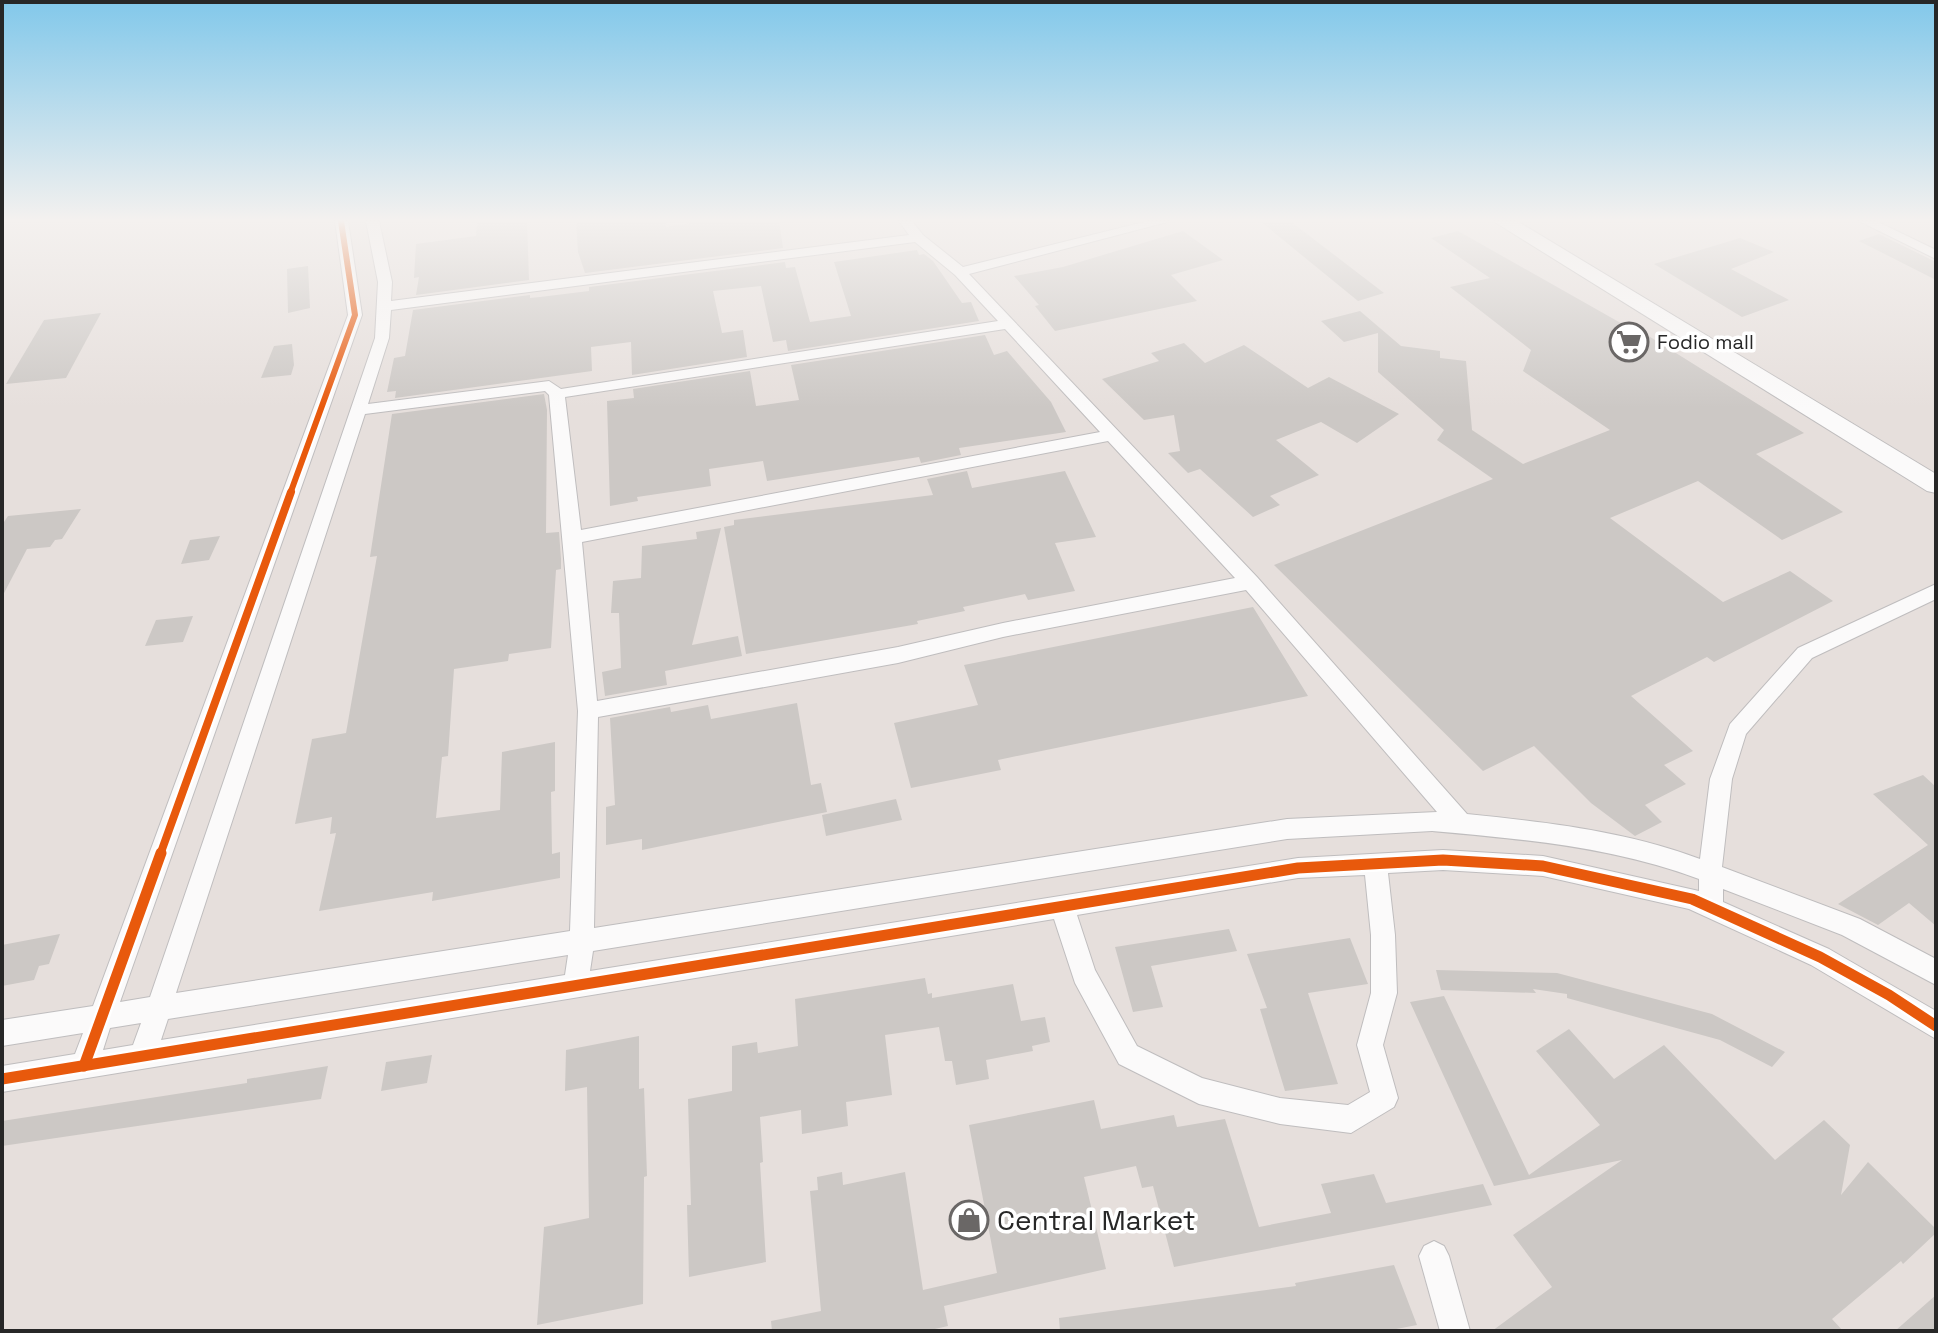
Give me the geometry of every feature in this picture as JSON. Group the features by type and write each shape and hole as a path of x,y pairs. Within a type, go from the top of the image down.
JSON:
{"main road":[{"path":"1605,283 1936,485"},
{"path":"1628,283 1936,463"}],"street":[{"path":"84,1066 355,315 350,283"},
{"path":"143,1055 360,410 382,338 385,283"},
{"path":"385,306 564,283"},
{"path":"970,283 1250,582 1461,824"},
{"path":"557,394 1006,324"},
{"path":"360,410 549,386 557,394 588,711 582,940 576,987"},
{"path":"573,538 1112,435"},
{"path":"588,711 898,655 1003,630 1250,582"},
{"path":"1712,909 1710,874 1721,779 1737,730 1761,699 1805,653 1936,591"},
{"path":"2,1033 1287,829 1432,821 1556,834 1662,855 1851,927 1905,953 1936,973"},
{"path":"2,1079 1298,868 1443,860 1543,866 1692,899 1820,957 1889,995 1936,1026"},
{"path":"1062,906 1084,975 1128,1055 1199,1091 1280,1111 1351,1119 1385,1098 1370,1045 1384,993 1383,935 1375,863"},
{"path":"1434,1256 1455,1331"}],"building":[{"path":"287,283 309,283 310,308 288,313"},
{"path":"418,283 505,283 416,295"},
{"path":"619,283 799,283 810,322 851,316 841,283 948,283 962,303 971,302 979,321 788,351 786,340 773,342 761,286 713,291 722,333 743,330 747,357 632,375 631,342 591,347 592,371 395,398 396,391 387,392 394,358 405,356 413,310 589,291 589,287"},
{"path":"1020,283 1179,283 1197,301 1055,331 1035,306 1039,305"},
{"path":"1336,283 1371,283 1384,293 1358,301"},
{"path":"1467,283 1550,283 1626,326 1631,325 1804,433 1756,454 1843,512 1782,540 1698,481 1610,518 1723,602 1790,571 1833,601 1714,662 1707,657 1631,696 1693,751 1664,765 1686,784 1645,805 1662,822 1635,836 1591,803 1534,746 1483,771 1274,565 1493,479 1437,440 1444,430 1378,372 1378,333 1344,342 1321,321 1360,311 1401,346 1440,351 1440,358 1466,361 1472,430 1523,464 1610,430 1523,371 1531,350 1450,287"},
{"path":"1686,283 1758,283 1789,300 1742,317"},
{"path":"101,313 66,378 6,384 44,320"},
{"path":"985,335 994,355 1007,351 1051,402 1066,432 959,448 961,455 921,463 919,457 767,481 763,461 709,469 711,486 637,497 638,501 610,506 607,401 634,398 633,389 750,371 756,406 799,400 791,365"},
{"path":"1184,343 1205,363 1244,345 1308,388 1329,377 1399,414 1357,443 1321,422 1276,440 1319,475 1270,496 1280,505 1253,517 1200,469 1188,473 1168,453 1180,451 1174,415 1144,420 1102,379 1159,361 1151,353"},
{"path":"292,344 294,365 291,375 261,378 274,346"},
{"path":"544,394 547,410 546,533 559,532 561,559 561,569 556,570 551,648 509,654 508,661 454,669 448,756 442,757 436,818 500,810 502,752 555,742 555,791 551,792 552,854 560,852 560,878 432,901 433,892 319,911 336,833 330,834 332,817 295,824 312,739 346,733 377,556 370,557 392,414"},
{"path":"967,471 972,488 1065,471 1096,537 1055,543 1075,591 1028,600 1025,594 963,607 965,611 917,621 918,624 746,654 724,527 734,525 734,520 933,495 927,479"},
{"path":"81,509 62,539 55,540 50,547 27,549 2,597 2,525 8,516"},
{"path":"721,528 692,645 738,636 742,656 665,671 667,685 605,696 602,672 621,668 619,613 611,613 613,581 641,578 642,546 697,539 696,532"},
{"path":"220,536 209,560 181,564 190,540"},
{"path":"1253,607 1308,696 998,760 1001,770 911,788 894,723 978,705 964,665"},
{"path":"193,616 183,642 145,646 156,620"},
{"path":"797,703 811,785 821,783 827,812 642,850 642,839 606,845 606,807 615,805 610,718 670,707 671,712 708,705 711,719"},
{"path":"1923,775 1936,787 1936,926 1909,903 1878,925 1838,904 1928,845 1873,794"},
{"path":"896,799 902,820 826,836 822,815"},
{"path":"1229,929 1237,951 1151,966 1163,1007 1133,1012 1115,947"},
{"path":"60,934 49,964 39,966 34,980 2,986 2,945"},
{"path":"1350,938 1368,984 1308,993 1338,1084 1285,1091 1260,1009 1267,1008 1247,954"},
{"path":"1436,970 1557,973 1712,1014 1785,1052 1772,1067 1720,1040 1567,998 1567,994 1533,989 1536,993 1441,990"},
{"path":"925,978 928,994 932,993 932,998 1013,984 1021,1021 1045,1017 1050,1042 1032,1046 1033,1051 986,1060 989,1079 956,1085 952,1061 945,1061 939,1027 885,1035 892,1095 846,1102 848,1126 802,1134 801,1110 760,1117 766,1262 689,1277 687,1205 691,1205 688,1099 732,1091 732,1046 757,1042 758,1053 798,1046 795,999"},
{"path":"1444,996 1529,1175 1600,1125 1536,1051 1569,1029 1614,1079 1664,1045 1775,1160 1824,1120 1850,1145 1841,1195 1868,1162 1936,1229 1936,1233 1903,1264 1901,1261 1832,1319 1843,1331 1492,1331 1552,1287 1513,1235 1622,1160 1494,1186 1410,1002"},
{"path":"639,1036 639,1089 644,1088 647,1176 644,1177 643,1304 537,1325 544,1227 589,1218 587,1087 565,1091 566,1050"},
{"path":"432,1055 427,1083 381,1091 386,1062"},
{"path":"328,1066 321,1099 2,1146 2,1121 247,1083 247,1079"},
{"path":"1094,1100 1101,1129 1174,1115 1177,1127 1225,1119 1259,1227 1331,1213 1321,1184 1374,1174 1386,1203 1483,1184 1492,1205 1174,1267 1153,1186 1142,1188 1136,1166 1084,1177 1106,1269 944,1306 948,1326 926,1331 772,1331 771,1321 821,1311 810,1191 818,1190 817,1177 842,1172 843,1185 905,1172 923,1290 997,1273 969,1125"},
{"path":"1394,1265 1417,1325 1386,1331 1060,1331 1059,1318 1296,1286 1295,1283"},
{"path":"1936,1295 1936,1331 1895,1331"}],"cycle path":[{"path":"84,1066 355,315 350,283"},
{"path":"2,1079 1298,868 1443,860 1543,866 1692,899 1820,957 1889,995 1936,1026"}],"place":[{"name":"Fodio mall","path":"1629,342"},
{"name":"Central Market","path":"969,1220"}]}
